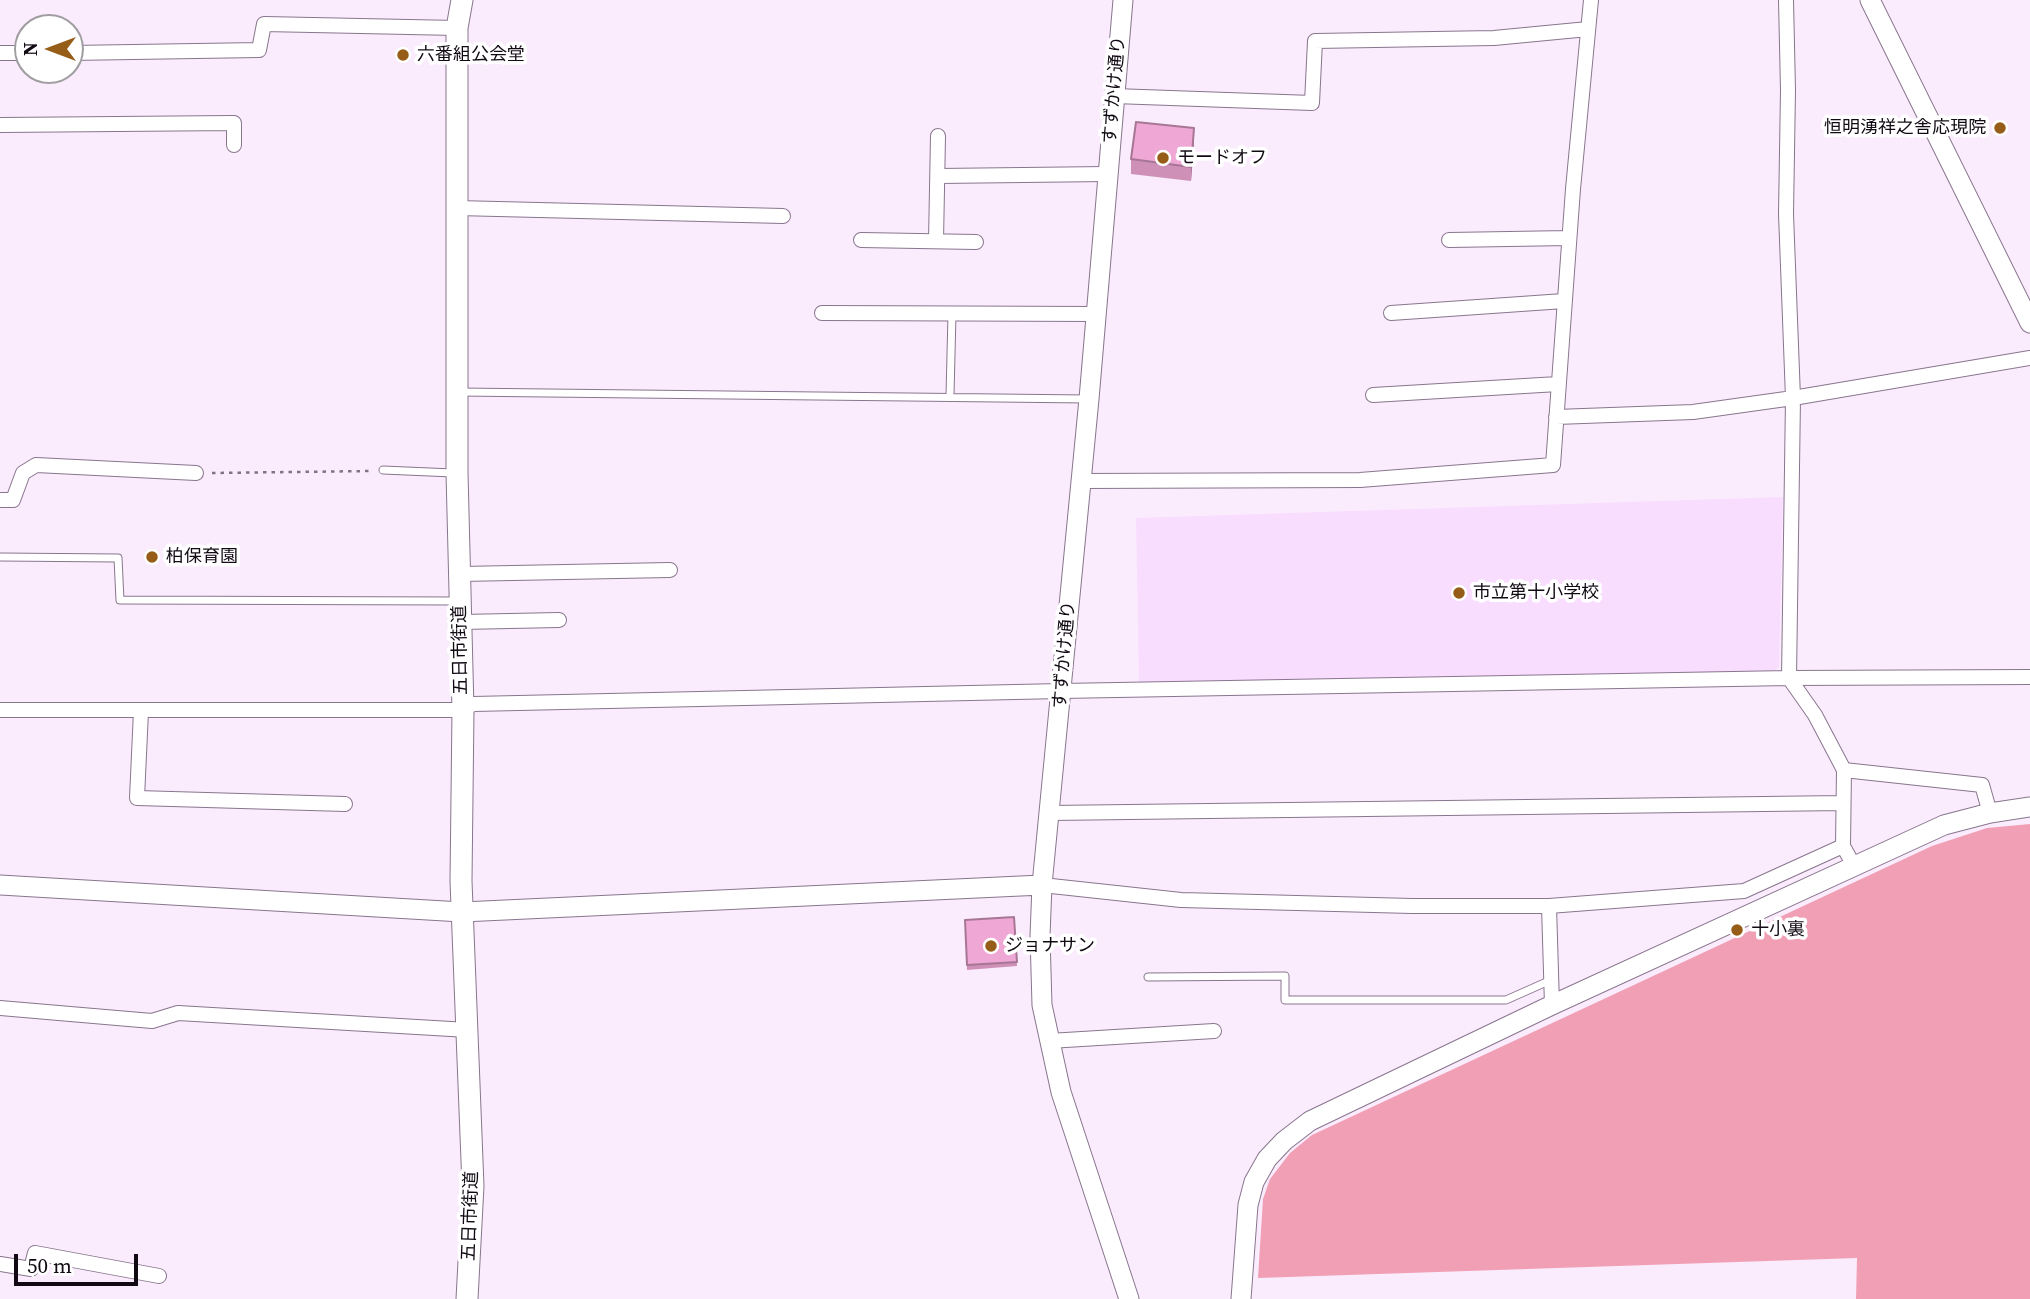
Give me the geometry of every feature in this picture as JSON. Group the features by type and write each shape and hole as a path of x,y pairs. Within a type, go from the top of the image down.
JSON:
{"main road":[{"name":"五日市街道","path":"462,0 457,28 457,473 463,710 462,912 473,1186 467,1299"}],"street":[{"name":"すずかけ通り","path":"1123,0 1089,398 1042,885 1040,972 1042,1006 1061,1091 1129,1299"},
{"path":"1081,481 1360,480 1553,465 1569,238 1591,0"},
{"path":"1786,0 1786,215 1793,398 1789,678 1815,715 1844,770 1843,846 1854,866"},
{"path":"1870,0 2030,323"},
{"path":"84,52 259,50 264,24 457,28"},
{"path":"1114,96 1312,103 1315,41 1494,38 1588,29"},
{"path":"0,125 234,123 234,145"},
{"path":"936,241 938,136"},
{"path":"939,176 1107,174"},
{"path":"457,208 783,216"},
{"path":"1449,240 1569,238"},
{"path":"861,240 976,242"},
{"path":"1391,313 1564,301"},
{"path":"822,313 1096,314"},
{"path":"1556,417 1693,412 2030,358"},
{"path":"1373,395 1558,384"},
{"path":"0,500 13,500 23,473 36,466 197,473"},
{"path":"460,574 670,570"},
{"path":"461,611 559,620"},
{"path":"0,710 463,710 474,704 1061,691 1789,678 2030,677"},
{"path":"141,711 137,798 345,804"},
{"path":"1844,770 1982,785 1990,813"},
{"path":"1050,813 1843,803"},
{"path":"1241,1299 1248,1205 1254,1182 1267,1159 1284,1141 1310,1121 1552,1005 1944,825 1990,813 2030,807"},
{"path":"0,885 462,912 1042,885 1181,900 1412,906 1549,906 1744,891 1843,846"},
{"path":"1549,906 1552,1005"},
{"path":"0,1008 152,1021 178,1013 468,1030"},
{"path":"1049,1041 1214,1031"},
{"path":"0,1264 31,1269 35,1253 159,1276"}],"lane":[{"path":"950,395 952,313"},
{"path":"457,391 1089,398"},
{"path":"383,470 457,473"},
{"path":"0,557 118,558 120,600 461,611"},
{"path":"1148,978 1284,976 1284,1000 1506,1000 1551,979"}],"path":[{"path":"197,473 383,470"}],"shaded area":[{"name":"市立第十小学校","path":"1783,497 1779,667 1766,677 1139,682 1136,518"},
{"path":"2030,824 2030,1299 1856,1299 1857,1258 1258,1278 1263,1199 1270,1179 1290,1153 1312,1135 1932,846 1987,828"}],"building":[{"name":"モードオフ","path":"1136,122 1194,128 1191,167 1131,159"},
{"name":"ジョナサン","path":"1014,917 1017,962 967,965 965,920"}],"place":[{"name":"六番組公会堂","path":"403,55"},
{"name":"恒明湧祥之舎応現院","path":"2000,128"},
{"name":"モードオフ","path":"1163,158"},
{"name":"柏保育園","path":"152,557"},
{"name":"市立第十小学校","path":"1459,593"},
{"name":"十小裏","path":"1737,930"},
{"name":"ジョナサン","path":"991,946"}]}
